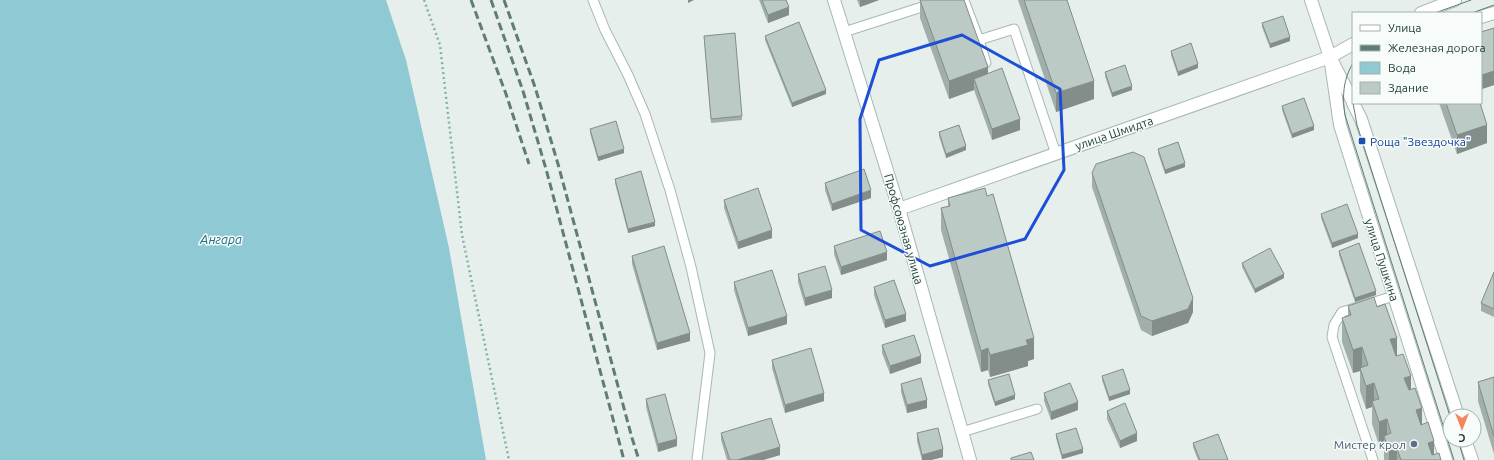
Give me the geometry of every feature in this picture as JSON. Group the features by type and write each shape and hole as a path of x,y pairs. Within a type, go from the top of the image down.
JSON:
{"street":[{"name":"Профсоюзная улица","path":"834,0 899,209 970,460"},
{"name":"улица Пушкина","path":"1311,0 1330,57 1352,101"},
{"path":"1424,12 1455,0"},
{"path":"1482,17 1494,13"},
{"name":"улица Шмидта","path":"899,209 1330,57 1352,45"},
{"name":"улица Шмидта","path":"1330,57 1352,54"},
{"name":"улица Пушкина","path":"1330,57 1340,125 1446,460"},
{"name":"улица Пушкина","path":"1354,104 1361,119 1455,408"},
{"path":"1468,448 1472,460"}],"lane":[{"path":"593,0 605,30 628,75 645,114 670,190 692,267 710,353 697,460"},
{"path":"966,3 986,63"},
{"path":"844,32 925,6"},
{"path":"979,40 1014,29 1056,154"},
{"path":"1374,460 1332,337 1334,325 1342,312 1394,296"},
{"path":"962,432 1037,409"}],"path":[{"path":"424,0 440,45 462,235 509,460"}],"highlighted area":[{"path":"962,35 1060,89 1064,170 1025,239 930,266 861,230 860,119 879,60"}],"water":[{"name":"Ангара","path":"0,0 386,0 406,60 449,248 486,460 0,460"}],"building":[{"path":"762,0 786,0 789,7 768,15"},
{"path":"920,0 964,0 988,67 949,81"},
{"path":"1024,0 1067,0 1094,81 1056,93"},
{"path":"1283,16 1290,37 1270,44 1262,23"},
{"path":"799,22 826,90 792,103 765,36"},
{"path":"1494,28 1494,71 1482,75 1482,32"},
{"path":"735,33 742,116 711,119 704,36"},
{"path":"1191,43 1198,64 1178,72 1171,51"},
{"path":"1125,65 1132,86 1112,93 1105,72"},
{"path":"1002,68 1020,119 992,129 974,79"},
{"path":"1304,98 1314,126 1292,134 1282,106"},
{"path":"1446,104 1480,104 1487,125 1457,135"},
{"path":"616,121 624,149 598,157 590,129"},
{"path":"959,125 966,146 946,154 939,132"},
{"path":"1178,142 1185,163 1165,170 1158,149"},
{"path":"1133,152 1144,157 1193,298 1188,309 1152,321 1141,316 1092,173 1096,164"},
{"path":"864,169 871,190 832,204 825,183"},
{"path":"641,171 655,222 628,229 615,179"},
{"path":"758,188 772,230 738,242 724,200"},
{"path":"985,188 987,196 993,194 1034,338 1026,340 1028,345 990,355 988,348 981,351 941,208 950,206 948,198"},
{"path":"1347,204 1358,234 1332,243 1321,214"},
{"path":"880,231 887,252 841,267 834,246"},
{"path":"1359,243 1376,291 1355,298 1339,251"},
{"path":"664,246 690,333 657,343 632,256"},
{"path":"1270,248 1284,274 1255,289 1242,263"},
{"path":"825,266 832,290 805,298 798,274"},
{"path":"772,270 787,316 748,328 734,282"},
{"path":"1494,272 1494,309 1481,303"},
{"path":"894,280 906,314 885,320 874,287"},
{"path":"1374,297 1377,307 1385,304 1397,338 1390,339 1396,356 1403,354 1411,376 1404,378 1409,390 1415,388 1422,408 1416,410 1421,425 1428,422 1434,441 1428,443 1432,455 1439,453 1441,460 1401,460 1397,449 1389,451 1384,436 1391,433 1387,419 1379,422 1372,401 1379,399 1374,383 1366,386 1360,368 1368,365 1362,347 1353,350 1342,318 1351,315 1348,306"},
{"path":"914,335 921,356 890,366 882,345"},
{"path":"811,348 824,393 785,405 772,360"},
{"path":"1123,369 1130,390 1109,397 1102,376"},
{"path":"1009,374 1015,395 995,402 988,380"},
{"path":"1494,377 1494,436 1478,382"},
{"path":"921,378 927,400 907,405 901,384"},
{"path":"1070,383 1078,402 1051,412 1044,393"},
{"path":"665,394 677,439 658,444 646,399"},
{"path":"1125,403 1137,433 1120,441 1107,411"},
{"path":"771,418 780,447 737,460 730,460 721,433"},
{"path":"938,428 943,449 922,455 917,433"},
{"path":"1076,428 1083,449 1062,455 1056,434"},
{"path":"1218,434 1228,460 1200,460 1193,443"},
{"path":"1031,452 1034,460 1011,460 1011,458"}],"tram line":[{"path":"1438,12 1471,0"},
{"path":"1475,12 1494,5"},
{"path":"1352,65 1347,75 1344,88 1345,115 1454,460"},
{"path":"1353,104 1357,125 1447,408"},
{"path":"1460,448 1464,460"}],"railway":[{"path":"471,0 506,94 529,164"},
{"path":"491,0 523,91 546,169 624,460"},
{"path":"504,0 535,87 558,164 639,460"}],"place":[{"name":"Роща \"Звездочка\"","path":"1362,141"},
{"name":"Мистер крол","path":"1414,444"}]}
